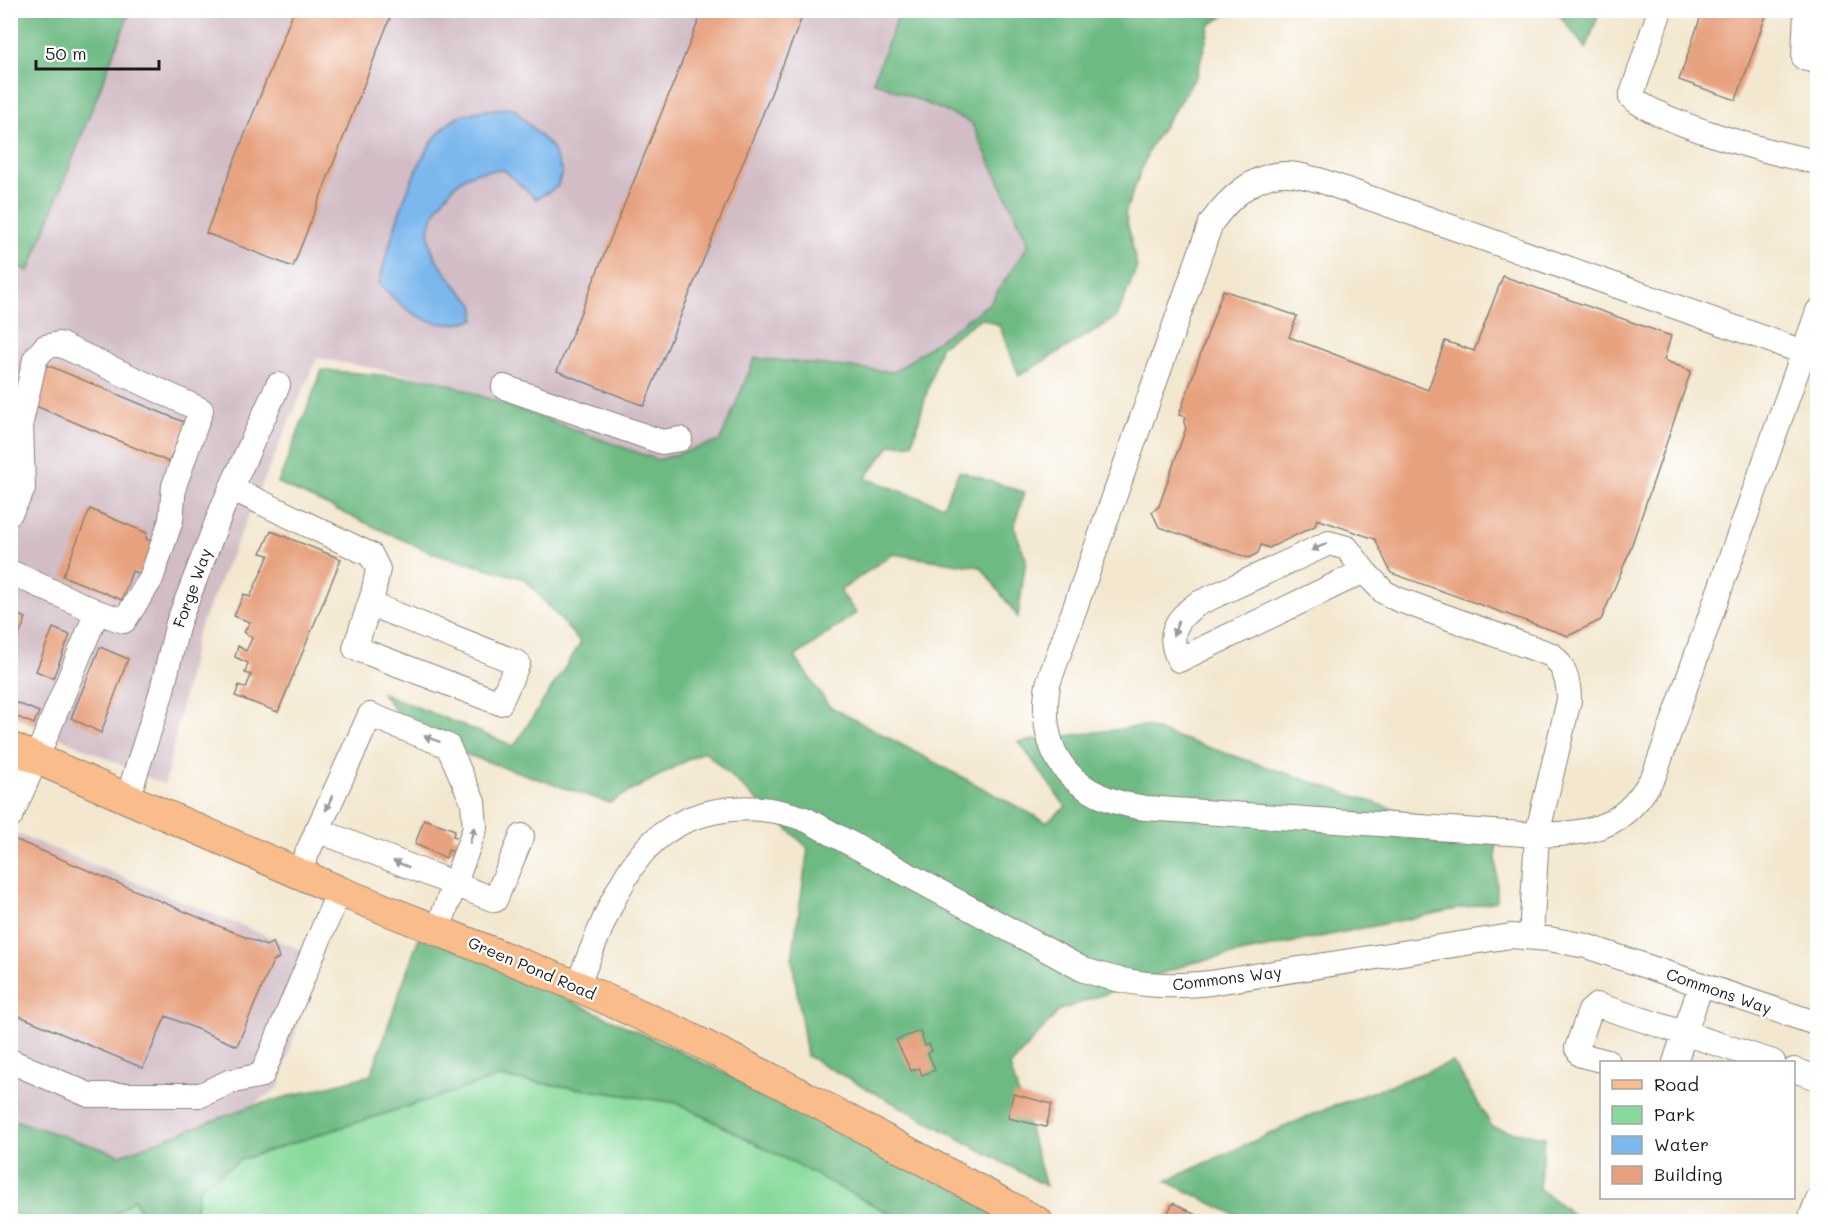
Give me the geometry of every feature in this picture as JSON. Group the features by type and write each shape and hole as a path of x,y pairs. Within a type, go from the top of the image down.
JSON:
{"main road":[{"name":"Green Pond Road","path":"10,747 339,891 577,986 780,1083 1038,1221"}],"street":[{"path":"1660,10 1631,97 1643,107 1712,133 1810,160"},
{"path":"1806,10 1804,58 1818,62"},
{"path":"1803,352 1319,180 1287,174 1270,176 1226,202 1211,223 1048,684 1045,720 1048,739 1058,760 1079,785 1096,795 1128,806 1537,835 1590,831 1623,816 1643,796 1655,773 1818,311"},
{"path":"10,513 23,489 21,422 35,359 45,347 59,344 201,410 174,486 171,520 151,579 124,621 98,612 10,572"},
{"name":"Forge Way","path":"127,800 162,694 178,623 231,488 279,385"},
{"path":"504,387 662,442 680,439"},
{"path":"231,488 371,555 378,569 356,648 500,703 518,663 370,604"},
{"path":"1364,571 1179,660 1172,642 1174,627 1184,613 1208,599 1329,543 1347,548 1384,592 1397,599 1552,655 1559,662 1567,678 1569,700 1537,835 1531,937"},
{"path":"10,817 37,759 57,705 98,612"},
{"path":"298,873 370,715 448,746 473,802 475,828 438,929"},
{"name":"Commons Way","path":"577,986 623,881 640,856 656,840 689,820 722,808 746,807 786,812 807,820 1084,970 1134,984 1174,987 1210,983 1475,939 1531,937 1586,946 1818,1024"},
{"path":"317,830 495,900 522,836"},
{"path":"10,1061 89,1095 201,1095 229,1082 262,1075 339,891"},
{"path":"1675,1061 1701,985"},
{"path":"1604,1061 1581,1055 1577,1048 1590,1011 1597,1005 1770,1061"},
{"path":"1795,1070 1818,1078"}],"shaded area":[{"path":"130,10 900,11 873,81 971,122 1029,244 990,303 894,373 756,358 720,441 658,460 437,380 317,358 197,634 165,785 11,715 10,264 29,270"},
{"path":"10,831 318,957 279,1087 252,1106 121,1155 11,1119"}],"green space":[{"path":"10,11 130,11 29,271 11,264"},
{"path":"900,11 1231,11 1210,25 1197,75 1150,147 1125,213 1137,267 1117,317 1019,376 999,325 981,318 940,347 912,444 891,445 865,478 943,506 959,471 1024,492 1014,527 1026,559 1018,617 981,567 892,554 840,591 856,613 795,657 829,706 1046,822 1066,807 1019,742 1144,726 1496,843 1497,901 1191,963 1060,1010 1010,1066 1046,1186 807,1056 792,959 808,848 704,751 609,803 415,737 382,693 514,746 581,643 525,579 432,553 278,483 322,370 437,380 658,460 720,441 755,358 894,372 990,303 1029,244 971,122 873,81"},
{"path":"1556,11 1600,11 1586,49"},
{"path":"420,934 572,1001 722,1072 1017,1221 901,1221 678,1103 499,1077 240,1160 199,1188 194,1221 146,1221 134,1199 106,1221 11,1222 11,1119 121,1155 252,1106 371,1075"},
{"path":"1453,1062 1493,1128 1545,1137 1539,1188 1581,1221 1248,1221 1166,1181 1315,1113"},
{"path":"499,1077 678,1103 901,1221 194,1222 199,1188 240,1160"},
{"path":"134,1199 146,1221 106,1222"}],"water":[{"path":"513,108 552,148 562,172 557,187 536,199 504,170 477,172 458,182 436,210 430,223 429,235 431,247 443,269 473,304 475,319 446,324 422,318 410,312 379,283 407,191 430,145 444,128 459,117 478,111"}],"building":[{"path":"294,10 393,10 293,267 206,233"},
{"path":"703,10 805,10 644,406 557,371"},
{"path":"1703,10 1768,10 1736,100 1679,80"},
{"path":"1503,276 1671,336 1664,360 1691,371 1629,553 1601,620 1568,636 1391,573 1375,539 1317,519 1315,526 1269,548 1261,545 1258,553 1249,558 1159,527 1152,512 1159,506 1186,428 1184,423 1186,417 1179,415 1223,290 1297,316 1289,337 1428,390 1445,341 1474,351"},
{"path":"47,365 186,423 169,462 31,404"},
{"path":"90,509 147,533 146,539 160,544 146,576 132,571 122,600 63,576"},
{"path":"271,531 341,559 278,712 235,696 239,685 246,688 251,675 245,673 248,663 235,657 238,646 246,651 252,638 244,632 250,622 234,616 244,594 250,597 269,555 261,553"},
{"path":"10,612 26,618 11,656 10,656"},
{"path":"53,628 70,635 53,678 36,671"},
{"path":"100,647 128,659 101,733 71,718"},
{"path":"10,700 39,712 34,724 10,714"},
{"path":"424,819 455,830 453,836 462,839 457,853 448,850 446,858 415,844"},
{"path":"14,839 266,946 273,942 279,958 273,961 237,1046 166,1016 143,1068 10,1012 10,848"},
{"path":"920,1031 925,1046 929,1044 932,1051 928,1053 935,1070 922,1075 919,1068 911,1071 896,1040"},
{"path":"1013,1094 1052,1104 1046,1127 1008,1118"},
{"path":"1173,1203 1200,1217 1198,1222 1164,1221"}]}
